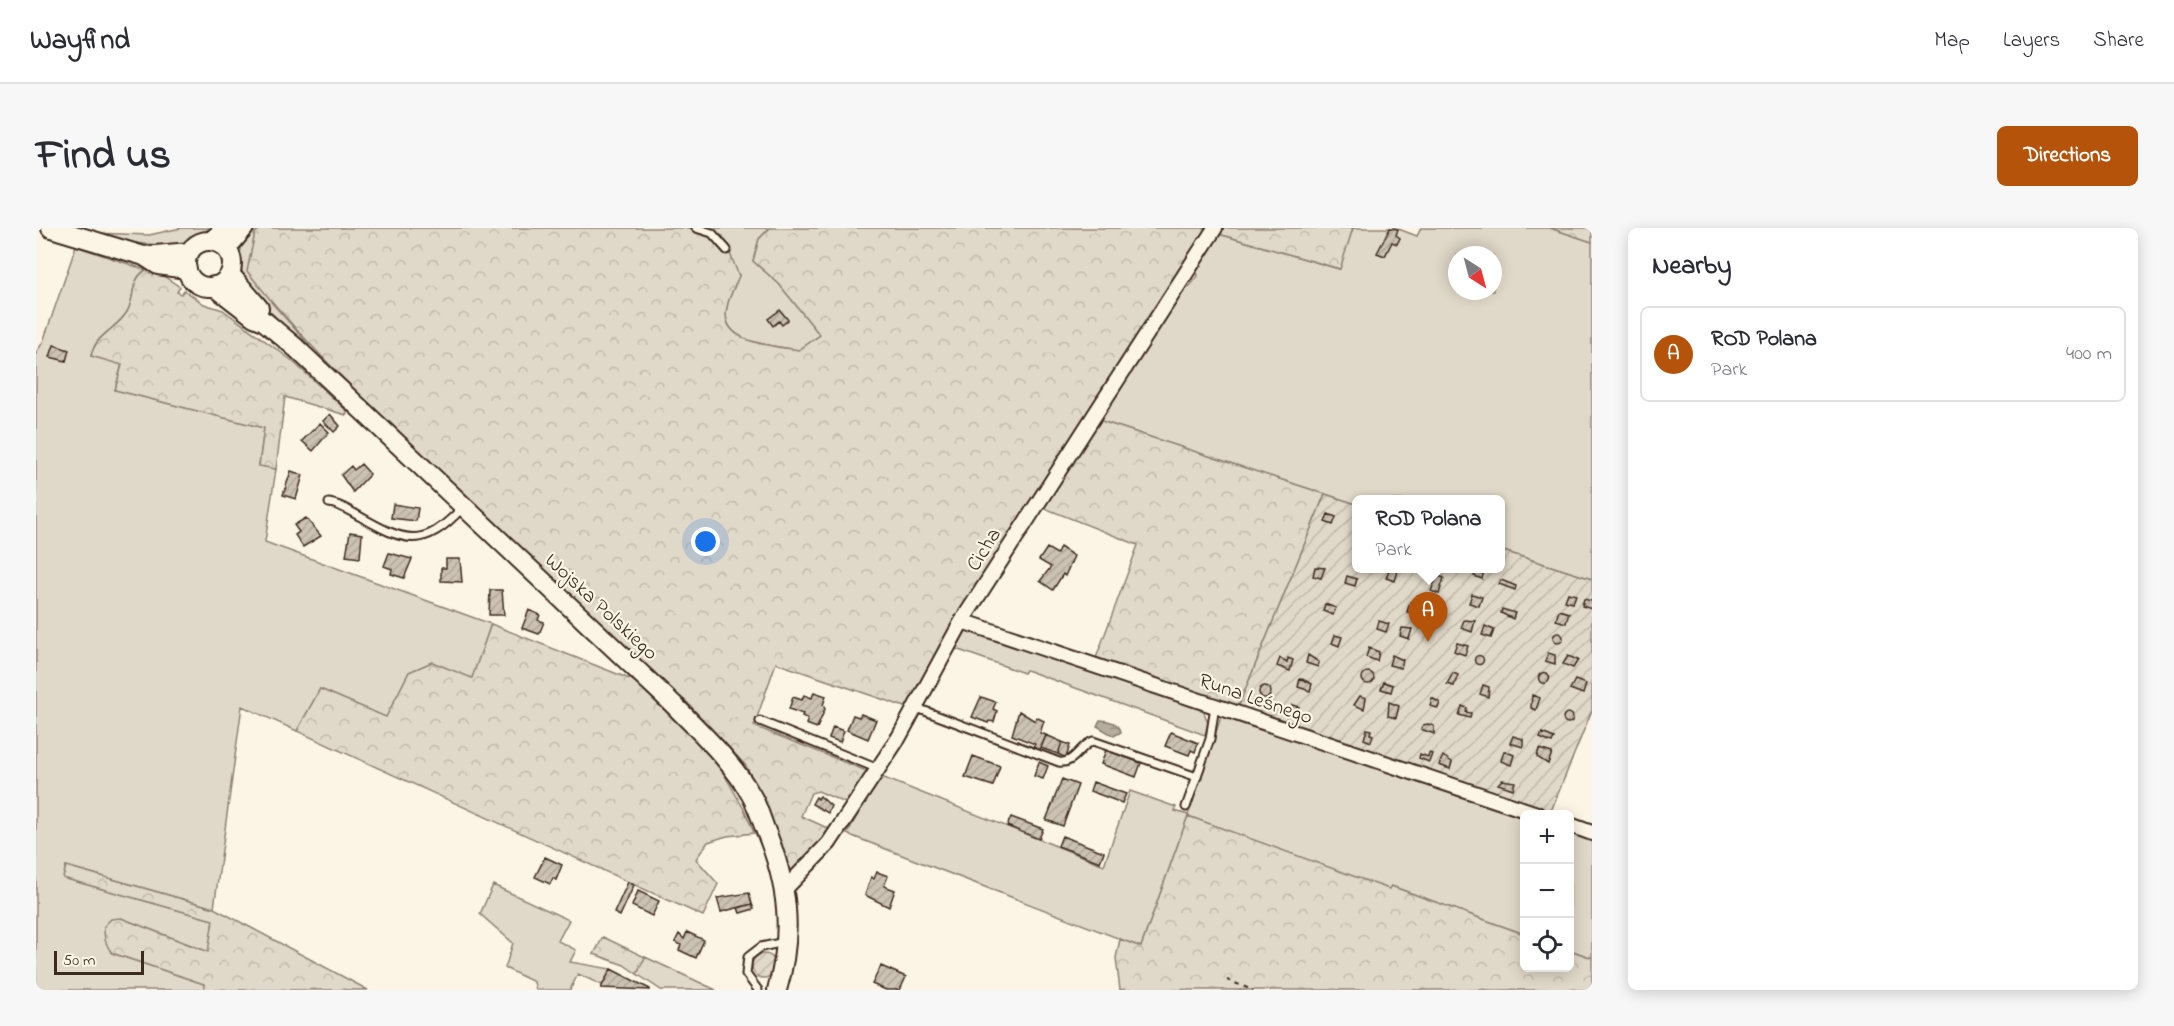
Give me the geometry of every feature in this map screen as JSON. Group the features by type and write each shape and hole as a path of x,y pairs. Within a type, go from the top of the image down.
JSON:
{"street":[{"path":"51,228 144,256 188,260"},
{"path":"219,245 226,228"},
{"path":"188,260 199,243 219,245 244,228"},
{"name":"Cicha","path":"784,890 829,843 917,708 962,621 1215,228"},
{"path":"188,260 195,282 214,286 230,274 232,262 219,245"},
{"name":"Wojska Polskiego","path":"230,274 262,311 264,321"},
{"name":"Wojska Polskiego","path":"214,286 254,317 264,321 464,507 715,747 752,795 780,864 787,941 777,990"},
{"name":"Runa Leśnego","path":"962,621 1525,810"},
{"path":"1574,827 1592,833"}],"lane":[{"path":"696,228 712,233 727,250"},
{"path":"329,503 341,506 384,530 417,538 438,532 464,507"},
{"path":"1186,807 1214,723 1215,706"},
{"path":"917,708 1059,762 1065,763 1074,759 1082,746 1093,741 1197,777"},
{"path":"760,721 876,768"},
{"path":"758,990 746,974 748,957 761,947 787,941"}],"path":[{"path":"1227,980 1253,990"}],"green space":[{"path":"181,228 211,228 177,246 132,243 95,233 149,235"},
{"path":"253,228 262,228 255,233 271,302 310,346 285,326 257,298 247,282 241,267 240,251 248,237 246,234"},
{"path":"262,228 699,228 723,236 739,276 727,307 727,319 731,329 739,336 751,341 799,350 820,335 779,284 753,261 759,239 770,228 1211,228 911,709 776,663 754,726 869,772 848,804 818,791 811,793 801,816 832,830 792,876 763,799 746,766 685,700 674,695 367,402 293,325 247,271 255,233"},
{"path":"699,228 770,228 759,239 753,261 779,284 820,335 799,350 751,341 739,336 731,329 727,319 727,307 739,275"},
{"path":"1223,228 1353,228 1340,269 1219,234"},
{"path":"1353,228 1396,228 1417,236 1421,228 1550,228 1592,242 1592,579 1505,552 1505,495 1352,495 1352,503 1095,419 1183,289 1190,286 1198,276 1196,268 1219,234 1339,269"},
{"path":"1550,228 1592,228 1592,242"},
{"path":"76,246 146,270 137,279 127,312 101,337 91,356 122,364 115,390 264,428 259,465 276,469 265,542 491,624 472,679 432,662 409,672 386,718 320,689 297,731 242,706 214,908 66,866 63,878 213,920 209,952 121,918 112,953 204,984 204,990 36,990 36,353 43,342"},
{"path":"146,270 165,277 180,287 177,292 181,294 184,290 204,304 223,310 290,359 348,412 346,415 285,397 276,469 259,466 264,428 115,390 122,365 91,356 97,342 127,312 137,279"},
{"path":"1095,419 1325,494 1239,705 1232,706 1096,658 1138,545 1039,506"},
{"path":"1325,494 1352,503 1352,573 1505,573 1505,552 1592,579 1592,710 1551,810 1244,710 1239,705"},
{"path":"491,624 635,681 706,751 724,774 745,811 754,833 727,836 708,842 696,859 718,884 703,916 297,731 320,689 386,717 409,672 432,662 472,678"},
{"path":"968,627 1202,707 1208,723 1205,735 1026,670 1024,673 956,649"},
{"path":"1222,714 1520,813 1520,933 1391,886 1389,890 1188,816 1141,947 847,834 879,776 1104,865 1130,791 1176,807 1175,811 1188,815"},
{"path":"1188,816 1389,889 1391,886 1520,933 1520,972 1574,972 1574,951 1592,958 1592,990 1120,990 1116,958 1120,939 1141,947"},
{"path":"1574,829 1592,835 1592,958 1574,951"},
{"path":"66,866 214,908 368,990 204,990 204,984 112,953 106,944 104,930 104,926 111,919 121,918 208,952 213,920 63,878"},
{"path":"493,885 569,920 558,941 576,950 570,962 611,969 602,985 578,974 570,990 536,990 534,982 505,968 513,943 480,914"},
{"path":"603,937 645,957 637,974 624,965 594,954"},
{"path":"764,954 773,957 776,966 773,975 764,978 755,975 752,966 755,957"},
{"path":"645,957 716,990 661,990 637,974"}],"water":[{"path":"1100,720 1116,724 1121,732 1114,736 1097,726"}],"building":[{"path":"1390,228 1398,229 1396,235 1400,238 1397,244 1392,242 1385,256 1377,253"},
{"path":"780,310 788,320 782,325 779,321 773,326 768,319"},
{"path":"54,345 69,350 66,361 50,357"},
{"path":"330,414 340,426 334,432 323,421"},
{"path":"320,423 329,432 313,451 302,441"},
{"path":"361,464 370,474 353,492 341,475 351,466 354,470"},
{"path":"291,471 303,475 296,499 283,495"},
{"path":"393,504 418,508 416,521 391,518"},
{"path":"1328,514 1336,517 1333,525 1325,522"},
{"path":"306,518 321,536 303,547 295,535 299,532 294,525"},
{"path":"350,532 362,534 360,558 346,556"},
{"path":"1060,547 1074,556 1065,576 1063,574 1053,590 1040,581 1051,567 1039,560 1047,548 1057,554"},
{"path":"389,553 412,559 404,578 391,574 392,569 384,566"},
{"path":"446,559 460,559 462,582 441,581 441,568 446,568"},
{"path":"1315,567 1325,568 1321,578 1313,576"},
{"path":"1388,573 1397,573 1395,581 1386,578"},
{"path":"1475,573 1484,573 1482,579 1474,576"},
{"path":"1436,575 1444,578 1439,594 1431,591 1435,581 1430,579 1431,576 1436,578"},
{"path":"1347,576 1357,579 1355,586 1345,583"},
{"path":"1501,580 1516,586 1515,590 1499,584"},
{"path":"490,590 502,590 504,615 489,615"},
{"path":"1568,593 1576,595 1573,603 1565,601"},
{"path":"1472,594 1482,597 1479,606 1469,603"},
{"path":"1584,599 1592,601 1592,609 1582,606"},
{"path":"1410,602 1421,606 1418,614 1407,612"},
{"path":"1325,604 1336,608 1333,615 1323,611"},
{"path":"1502,609 1515,613 1513,619 1501,613"},
{"path":"529,610 540,615 538,620 544,622 539,634 522,628"},
{"path":"1559,610 1569,613 1566,623 1556,620"},
{"path":"1464,620 1475,621 1472,632 1461,628"},
{"path":"1379,621 1389,624 1386,632 1377,629"},
{"path":"1485,626 1494,630 1491,638 1482,635"},
{"path":"1402,628 1412,629 1409,639 1400,636"},
{"path":"1558,633 1563,638 1558,643 1553,638"},
{"path":"1335,635 1342,637 1339,646 1332,643"},
{"path":"1457,643 1468,646 1465,655 1454,651"},
{"path":"1369,648 1379,652 1377,661 1366,657"},
{"path":"1548,653 1555,655 1555,664 1545,661"},
{"path":"1308,655 1319,662 1318,667 1306,663"},
{"path":"1392,655 1403,660 1401,668 1389,665"},
{"path":"1479,656 1483,660 1479,664 1475,660"},
{"path":"1568,656 1578,660 1573,668 1563,664"},
{"path":"1280,658 1287,662 1288,658 1293,660 1290,671 1277,666"},
{"path":"1370,672 1374,678 1370,684 1366,684 1362,676"},
{"path":"1453,673 1458,675 1454,686 1447,684"},
{"path":"1544,673 1548,674 1548,682 1544,683 1540,682 1539,678 1540,674"},
{"path":"1300,678 1312,684 1310,691 1298,687"},
{"path":"1575,680 1586,684 1583,694 1570,689"},
{"path":"1384,682 1393,685 1391,692 1381,689"},
{"path":"1483,685 1489,687 1488,697 1480,694"},
{"path":"1267,686 1271,692 1267,698 1263,698 1259,690"},
{"path":"814,692 826,696 823,705 825,709 817,728 806,724 808,719 802,716 803,714 789,709 793,697 802,700 804,695 812,698"},
{"path":"1532,695 1540,698 1536,710 1531,708"},
{"path":"1360,696 1366,698 1364,709 1354,705"},
{"path":"981,697 996,702 993,709 997,711 994,722 989,721 988,723 972,717"},
{"path":"1432,698 1440,703 1438,708 1430,706"},
{"path":"1389,702 1399,706 1396,718 1388,716"},
{"path":"1292,705 1299,707 1296,715 1290,713"},
{"path":"1462,706 1467,708 1466,712 1471,713 1470,718 1459,715"},
{"path":"1019,711 1035,721 1036,717 1044,721 1040,733 1046,735 1040,750 1033,747 1035,744 1012,735"},
{"path":"1568,713 1572,714 1572,722 1568,723 1564,722 1563,718 1564,714"},
{"path":"861,714 876,720 868,739 847,730 853,715 859,717"},
{"path":"1423,725 1434,726 1434,734 1421,729"},
{"path":"833,727 844,731 840,742 829,738"},
{"path":"1367,729 1371,730 1370,734 1373,735 1371,742 1364,739"},
{"path":"1171,732 1198,743 1195,752 1191,750 1189,755 1165,746"},
{"path":"1542,733 1554,738 1552,743 1540,738"},
{"path":"1046,735 1062,742 1058,754 1041,748"},
{"path":"1513,736 1523,739 1523,747 1510,743"},
{"path":"1062,742 1070,745 1066,758 1058,754"},
{"path":"1539,749 1552,753 1548,764 1537,757"},
{"path":"1106,750 1141,763 1136,777 1101,764"},
{"path":"1504,751 1514,755 1511,765 1501,761"},
{"path":"1429,753 1432,754 1429,762 1419,758 1420,754 1428,757"},
{"path":"973,756 1000,766 993,786 965,777"},
{"path":"1443,756 1452,762 1450,769 1439,765"},
{"path":"1039,762 1048,766 1043,779 1034,776"},
{"path":"1062,779 1078,785 1063,826 1046,820"},
{"path":"1502,780 1515,782 1513,789 1498,784"},
{"path":"1093,782 1126,794 1122,803 1090,791"},
{"path":"820,796 831,806 828,813 812,804 816,797 818,799"},
{"path":"1011,817 1043,829 1039,839 1007,826"},
{"path":"1062,836 1104,852 1100,862 1058,846"},
{"path":"545,857 562,865 556,880 553,878 550,884 535,877"},
{"path":"877,872 888,876 884,886 895,890 889,907 865,895 871,877 874,879"},
{"path":"628,882 634,885 620,916 614,913"},
{"path":"638,891 659,901 652,916 632,906"},
{"path":"749,893 752,904 721,912 717,898"},
{"path":"752,904 754,909 740,913 738,908"},
{"path":"687,932 704,940 696,958 679,950 681,945 675,942 679,934 684,939"},
{"path":"881,966 906,977 900,990 886,990 872,984"},
{"path":"611,969 650,989 650,990 601,988"}],"place":[{"name":"ROD Polana","path":"1428,642"}]}
